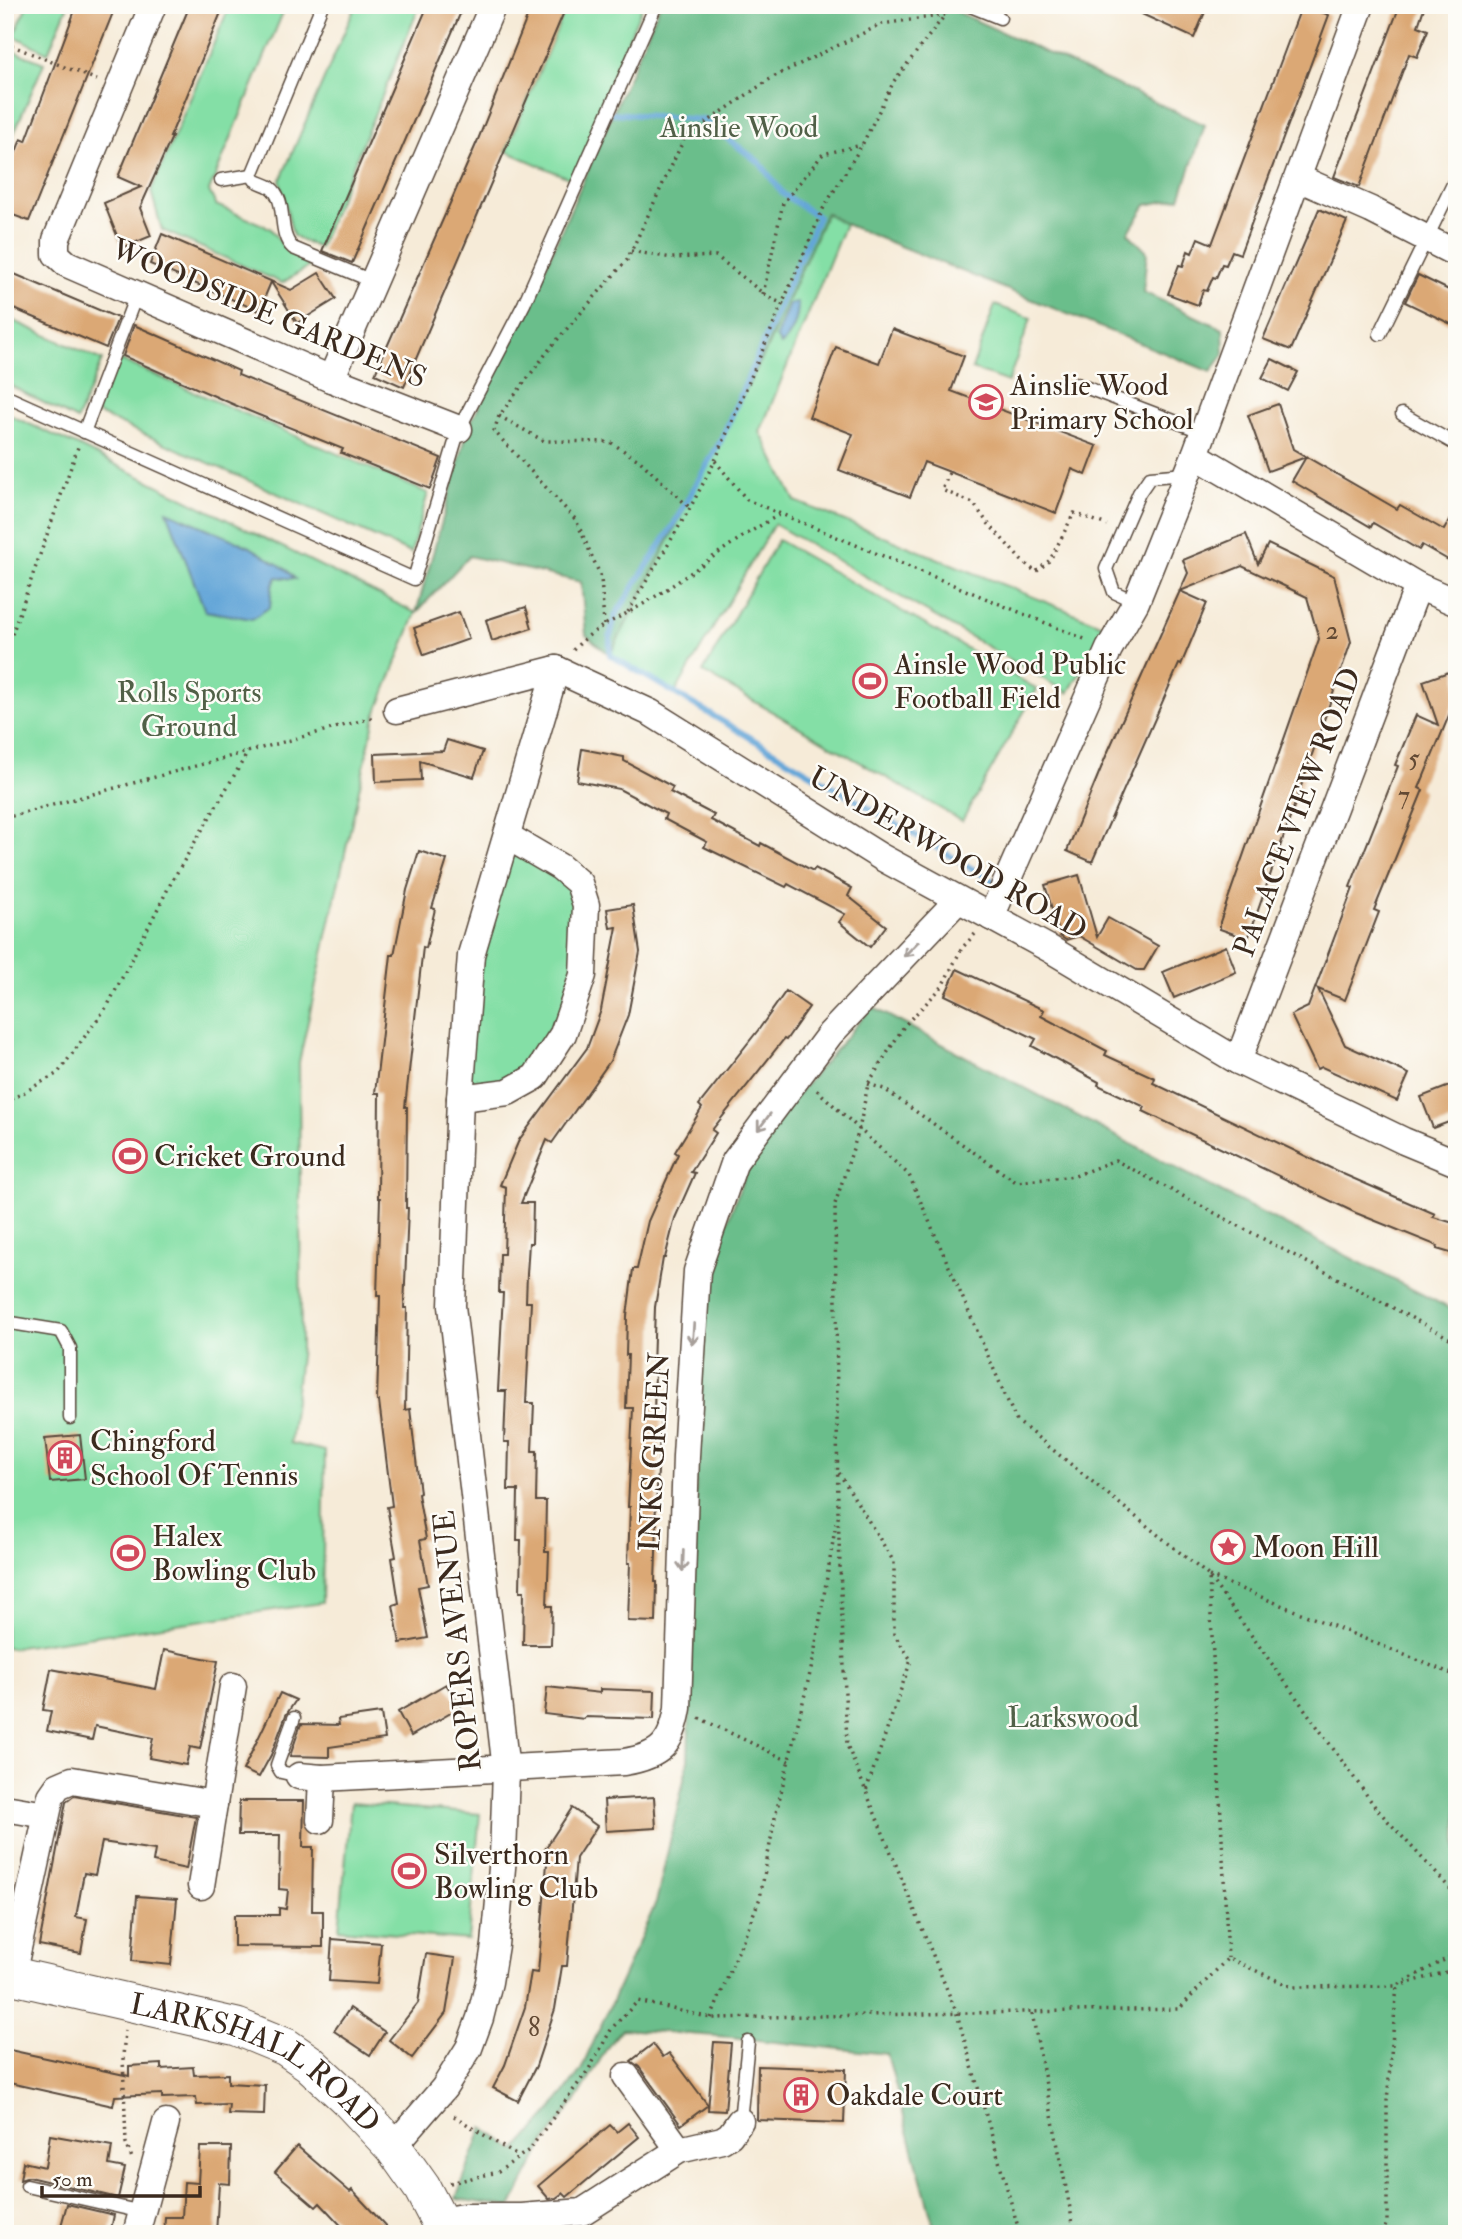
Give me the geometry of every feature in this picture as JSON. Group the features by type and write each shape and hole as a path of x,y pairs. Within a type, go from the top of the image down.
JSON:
{"main road":[{"name":"LARKSHALL ROAD","path":"9,1975 237,2027 286,2047 309,2063 363,2112 393,2147 422,2188 443,2227"}],"street":[{"path":"119,89 153,5"},
{"path":"331,379 493,5"},
{"path":"991,918 1109,649 1136,602 1195,454 1361,5"},
{"name":"WOODSIDE GARDENS","path":"119,89 55,240 56,254 67,264 331,379 459,429"},
{"path":"1298,178 1371,210 1457,254"},
{"path":"1195,454 1418,586 1457,603"},
{"name":"PALACE VIEW ROAD","path":"1238,1061 1418,586"},
{"path":"386,713 556,669"},
{"name":"UNDERWOOD ROAD","path":"556,669 650,713 881,857 1050,949 1238,1061 1404,1141 1457,1163"},
{"name":"ROPERS AVENUE","path":"393,2147 444,2088 468,2048 480,2018 495,1945 503,1857 506,1770 452,1306 460,1098 471,955 556,669"},
{"path":"460,1098 508,1093 535,1077 563,1034 583,975 586,905 579,883 560,867 507,836"},
{"name":"INKS GREEN","path":"311,1777 506,1770 624,1762 646,1759 663,1748 675,1729 678,1708 685,1456 697,1271 734,1161 830,1034 958,900"},
{"path":"201,1886 233,1685"},
{"path":"311,1777 320,1820"},
{"path":"9,1975 46,1815 51,1796 58,1787 72,1780 214,1804"},
{"path":"5,1808 46,1815"},
{"path":"626,2076 679,2150"},
{"path":"443,2227 463,2217 522,2217 582,2212 679,2150 722,2140 730,2135 740,2120"},
{"path":"139,2223 166,2123"}],"lane":[{"path":"252,175 322,5"},
{"path":"5,396 414,579 459,429 524,304 656,5"},
{"path":"968,5 1000,18"},
{"path":"221,180 252,175"},
{"path":"252,175 255,180 272,188 278,198 285,239 292,248 372,281"},
{"path":"1380,334 1457,176"},
{"path":"84,432 137,293"},
{"path":"1077,384 1195,454"},
{"path":"1402,414 1457,445"},
{"path":"1136,602 1114,593 1106,569 1139,493 1150,477 1195,454"},
{"path":"5,1322 61,1331 70,1348 69,1418"},
{"path":"294,1718 276,1765 281,1772 311,1777"},
{"path":"740,2120 748,2042"},
{"path":"27,2186 139,2223"}],"path":[{"path":"628,612 715,461 824,209 862,145 894,81 945,16 947,5"},
{"path":"604,625 601,577 576,520 494,431 499,416 551,347 627,260 685,137 773,76 883,24 945,16"},
{"path":"5,43 119,89"},
{"path":"763,294 783,203 823,154 862,145"},
{"path":"631,251 671,258 716,256 763,294 783,304"},
{"path":"499,416 544,441 610,442 640,461 690,508"},
{"path":"5,654 76,451"},
{"path":"715,461 747,500 1109,649"},
{"path":"949,472 942,489 973,503 1021,560 1036,572 1050,560 1074,513 1123,530"},
{"path":"556,669 586,635 645,603 757,527 781,514"},
{"path":"5,818 386,713"},
{"path":"5,1103 58,1073 108,1006 172,881 248,752"},
{"path":"991,918 962,948 941,988 904,1026 868,1084 859,1130 835,1204 838,1514 847,1745 957,2014 1020,2234"},
{"path":"800,1074 909,1175 1016,1420 1209,1576 1376,1808 1457,1896"},
{"path":"868,1084 884,1089 1016,1182 1074,1176 1115,1160 1457,1342"},
{"path":"838,1472 894,1562 894,1634 911,1660 866,1791"},
{"path":"711,2018 760,1898 775,1817 813,1661 838,1514"},
{"path":"1209,1576 1457,1675"},
{"path":"448,2184 498,2172 519,2157 535,2141 589,2069 612,2028 638,2001 711,2018 1180,2009 1228,1958 1209,1576"},
{"path":"678,1708 789,1762"},
{"path":"1395,1986 1448,1958 1457,1950"},
{"path":"1228,1958 1292,1987 1395,1986 1457,1969"},
{"path":"1384,2234 1387,2221 1387,2101 1395,1986"},
{"path":"1032,2013 1075,2234"},
{"path":"125,2023 122,2057 125,2143 130,2156 141,2169 152,2173"},
{"path":"454,2116 519,2157"}],"green space":[{"path":"27,5 68,5 48,53 14,36"},
{"path":"230,5 286,5 209,191 216,205 270,228 286,250 313,264 282,283 162,230 151,191"},
{"path":"356,5 420,5 319,248 293,236 280,181"},
{"path":"567,5 643,5 611,79 616,82 573,180 506,151"},
{"name":"Ainslie Wood","path":"660,5 942,5 1205,125 1180,198 1146,205 1128,233 1147,252 1143,292 1223,329 1224,354 1211,372 845,224 826,213 766,350 610,655 586,635 581,582 469,556 416,613 469,426 528,307"},
{"path":"9,49 44,63 5,154 5,57"},
{"path":"826,213 845,224 760,432 795,501 1108,627 1068,693 774,524 675,693 610,655 766,350"},
{"path":"995,305 1031,318 1008,382 972,369"},
{"path":"5,317 102,360 77,420 5,383"},
{"path":"116,358 428,493 411,553 94,412"},
{"name":"Rolls Sports Ground","path":"5,413 78,446 416,613 375,717 299,1062 301,1347 290,1443 325,1451 322,1603 11,1648 5,1647"},
{"name":"Ainsle Wood Public Football Field","path":"778,540 1037,689 962,821 703,672"},
{"path":"507,836 579,883 583,975 535,1077 460,1098 471,955"},
{"name":"Larkswood","path":"872,1007 1225,1194 1457,1312 1457,2234 936,2234 887,2054 730,2037 622,2029 607,2048 579,2096 546,2140 511,2207 456,2199 483,2127 516,2151 548,2115 581,2070 656,1903 688,1762 700,1337 719,1244 746,1172 789,1104"},
{"name":"Silverthorn Bowling Club","path":"351,1803 480,1814 468,1940 339,1929"}],"water":[{"path":"798,303 794,326 781,345 776,337 789,304"},
{"path":"167,511 250,547 287,570 295,579 277,577 272,587 270,607 252,619 205,611"}],"building":[{"path":"77,5 116,5 29,221 5,212 5,180 21,139 26,141"},
{"path":"190,5 224,5 172,137 140,208 151,236 122,248 104,203 141,187 118,177"},
{"path":"428,5 464,5 352,263 322,251"},
{"path":"532,5 567,5 404,387 375,374 477,142"},
{"path":"1122,5 1208,5 1194,38"},
{"path":"1302,5 1329,15 1240,254 1232,251 1226,265 1222,264 1216,278 1213,277 1207,291 1203,290 1198,305 1168,294 1179,265 1183,266 1188,251 1192,253 1198,238 1212,244"},
{"path":"1400,5 1425,5 1418,26 1428,30 1417,57 1409,54 1359,187 1334,177"},
{"path":"1319,209 1347,221 1291,350 1263,339"},
{"path":"162,234 291,290 319,273 336,299 297,323 271,282 259,311 150,264"},
{"path":"12,273 118,318 106,348 5,305 5,290"},
{"path":"1418,275 1457,294 1457,327 1405,302"},
{"path":"134,325 239,371 238,375 441,458 430,489 341,453 343,449 123,356"},
{"name":"Ainslie Wood Primary School","path":"892,329 964,356 951,391 1097,446 1086,475 1072,469 1056,513 924,462 910,497 839,470 853,434 809,417 836,347 879,363"},
{"path":"1272,359 1298,372 1288,391 1262,378"},
{"path":"1278,404 1293,449 1397,509 1400,505 1444,530 1457,507 1457,565 1422,545 1419,550 1373,523 1371,527 1292,481 1306,457 1268,471 1248,415"},
{"path":"1246,534 1258,564 1268,544 1334,576 1351,642 1248,939 1220,929 1220,922 1319,639 1307,597 1242,566 1180,591 1207,603 1181,665 1179,664 1092,862 1067,851 1106,756 1188,573 1183,560"},
{"path":"526,607 532,628 492,641 486,620"},
{"path":"459,612 469,639 424,655 414,628"},
{"path":"1457,669 1457,696 1419,788 1423,790 1374,910 1379,912 1345,1000 1318,989 1345,1045 1409,1074 1397,1101 1322,1067 1317,1069 1291,1015 1308,1007 1353,888 1350,887 1398,766 1395,765 1416,715 1438,725 1423,681"},
{"path":"447,740 483,751 474,777 420,761 421,780 376,782 375,754 443,751"},
{"path":"582,749 624,757 624,761 673,787 670,792 714,815 711,820 760,846 761,843 852,888 848,896 886,926 870,947 839,922 845,914 788,884 786,887 704,847 707,842 664,819 666,814 619,789 577,781"},
{"path":"419,851 447,860 432,908 435,909 426,948 423,947 405,1107 408,1208 404,1308 407,1308 405,1410 410,1409 418,1494 426,1539 420,1540 428,1585 418,1587 428,1638 400,1643 393,1605 399,1603 392,1558 396,1557 387,1507 392,1506 377,1401 380,1198 379,1093 375,1093 391,955 394,955 407,890"},
{"path":"1079,875 1097,937 1108,918 1158,946 1144,970 1137,970 1079,936 1066,940 1060,936 1045,885"},
{"path":"633,905 640,952 628,1015 610,1061 552,1143 547,1140 521,1203 533,1203 526,1302 531,1302 526,1403 534,1403 532,1451 537,1451 536,1501 546,1501 545,1552 549,1552 547,1606 552,1606 551,1645 523,1645 524,1591 520,1591 518,1490 508,1490 509,1442 504,1442 506,1391 498,1391 503,1293 499,1293 500,1254 504,1254 506,1187 500,1185 519,1140 587,1048 601,1010 617,927 610,928 607,909"},
{"path":"1226,946 1236,972 1174,998 1163,972"},
{"path":"957,969 1044,1010 1041,1016 1107,1051 1105,1055 1155,1078 1153,1083 1343,1174 1435,1214 1433,1217 1457,1224 1457,1255 1437,1249 1438,1246 1356,1213 1143,1111 1145,1107 1098,1085 1099,1082 1032,1046 1036,1039 945,995"},
{"path":"786,991 809,1007 786,1040 784,1039 712,1130 716,1133 691,1172 695,1173 675,1218 663,1258 655,1307 653,1368 654,1417 661,1417 655,1524 656,1622 628,1621 628,1507 633,1408 626,1408 626,1355 627,1316 633,1269 637,1269 648,1221 678,1154 675,1152 702,1108 699,1105"},
{"path":"1457,1083 1457,1119 1433,1128 1421,1097"},
{"name":"Chingford School Of Tennis","path":"80,1435 85,1479 50,1482 45,1438"},
{"path":"164,1650 218,1661 200,1749 190,1747 186,1765 149,1758 153,1738 95,1726 92,1740 47,1731 51,1711 43,1710 51,1669 156,1689"},
{"path":"446,1684 461,1707 411,1736 398,1712"},
{"path":"547,1687 600,1693 600,1689 655,1691 654,1719 584,1719 544,1714"},
{"path":"280,1693 296,1700 286,1715 271,1755 259,1777 243,1770"},
{"path":"381,1713 385,1739 329,1747 329,1757 290,1756 301,1724 339,1725 338,1719"},
{"path":"74,1796 196,1817 186,1869 153,1862 155,1850 102,1842 95,1875 84,1873 76,1917 87,1919 81,1953 39,1945 66,1802"},
{"path":"654,1797 656,1828 606,1831 604,1800"},
{"path":"239,1801 304,1801 303,1847 313,1847 312,1911 323,1911 323,1947 234,1946 234,1915 279,1915 279,1908 286,1909 288,1890 279,1889 280,1835 238,1835"},
{"path":"572,1808 597,1826 576,1858 567,1966 562,1966 555,2009 536,2066 518,2101 493,2088 505,2065 525,2007 531,1972 538,1973 548,1851 545,1849"},
{"path":"137,1896 177,1899 171,1965 132,1961"},
{"path":"332,1939 381,1943 377,1984 329,1981"},
{"path":"426,1954 455,1958 446,2013 412,2058 389,2040 418,2003"},
{"path":"350,2008 385,2032 370,2055 334,2031"},
{"path":"714,2042 731,2043 725,2111 708,2110"},
{"path":"653,2044 663,2057 669,2053 708,2105 681,2125 639,2067 631,2061"},
{"path":"5,2049 129,2076 129,2066 161,2064 161,2069 193,2067 194,2075 228,2074 228,2083 265,2085 264,2115 228,2114 229,2104 197,2105 196,2097 162,2098 162,2094 115,2096 113,2106 5,2082"},
{"name":"Oakdale Court","path":"758,2066 846,2069 844,2123 757,2120"},
{"path":"628,2123 639,2137 567,2197 563,2193 549,2199 538,2186 610,2125 617,2132"},
{"path":"50,2135 112,2146 109,2165 125,2168 118,2198 29,2177 20,2180 23,2162 45,2167"},
{"path":"297,2146 350,2192 352,2190 393,2234 349,2234 320,2203 316,2207 275,2172"},
{"path":"200,2147 231,2147 230,2184 219,2183 216,2234 164,2234 165,2217 182,2217 184,2182 198,2183"},
{"path":"67,2204 114,2215 110,2234 61,2226"}],"waterway":[{"path":"613,113 703,120 760,163 783,194 818,217 721,440 674,524 615,616 610,637 610,655 998,884"}],"place":[{"name":"Ainslie Wood Primary School","path":"986,402"},
{"name":"Ainsle Wood Public Football Field","path":"870,681"},
{"name":"Cricket Ground","path":"130,1156"},
{"name":"Chingford School Of Tennis","path":"65,1458"},
{"name":"Moon Hill","path":"1228,1547"},
{"name":"Halex Bowling Club","path":"128,1553"},
{"name":"Silverthorn Bowling Club","path":"409,1871"},
{"name":"Oakdale Court","path":"801,2095"}]}
